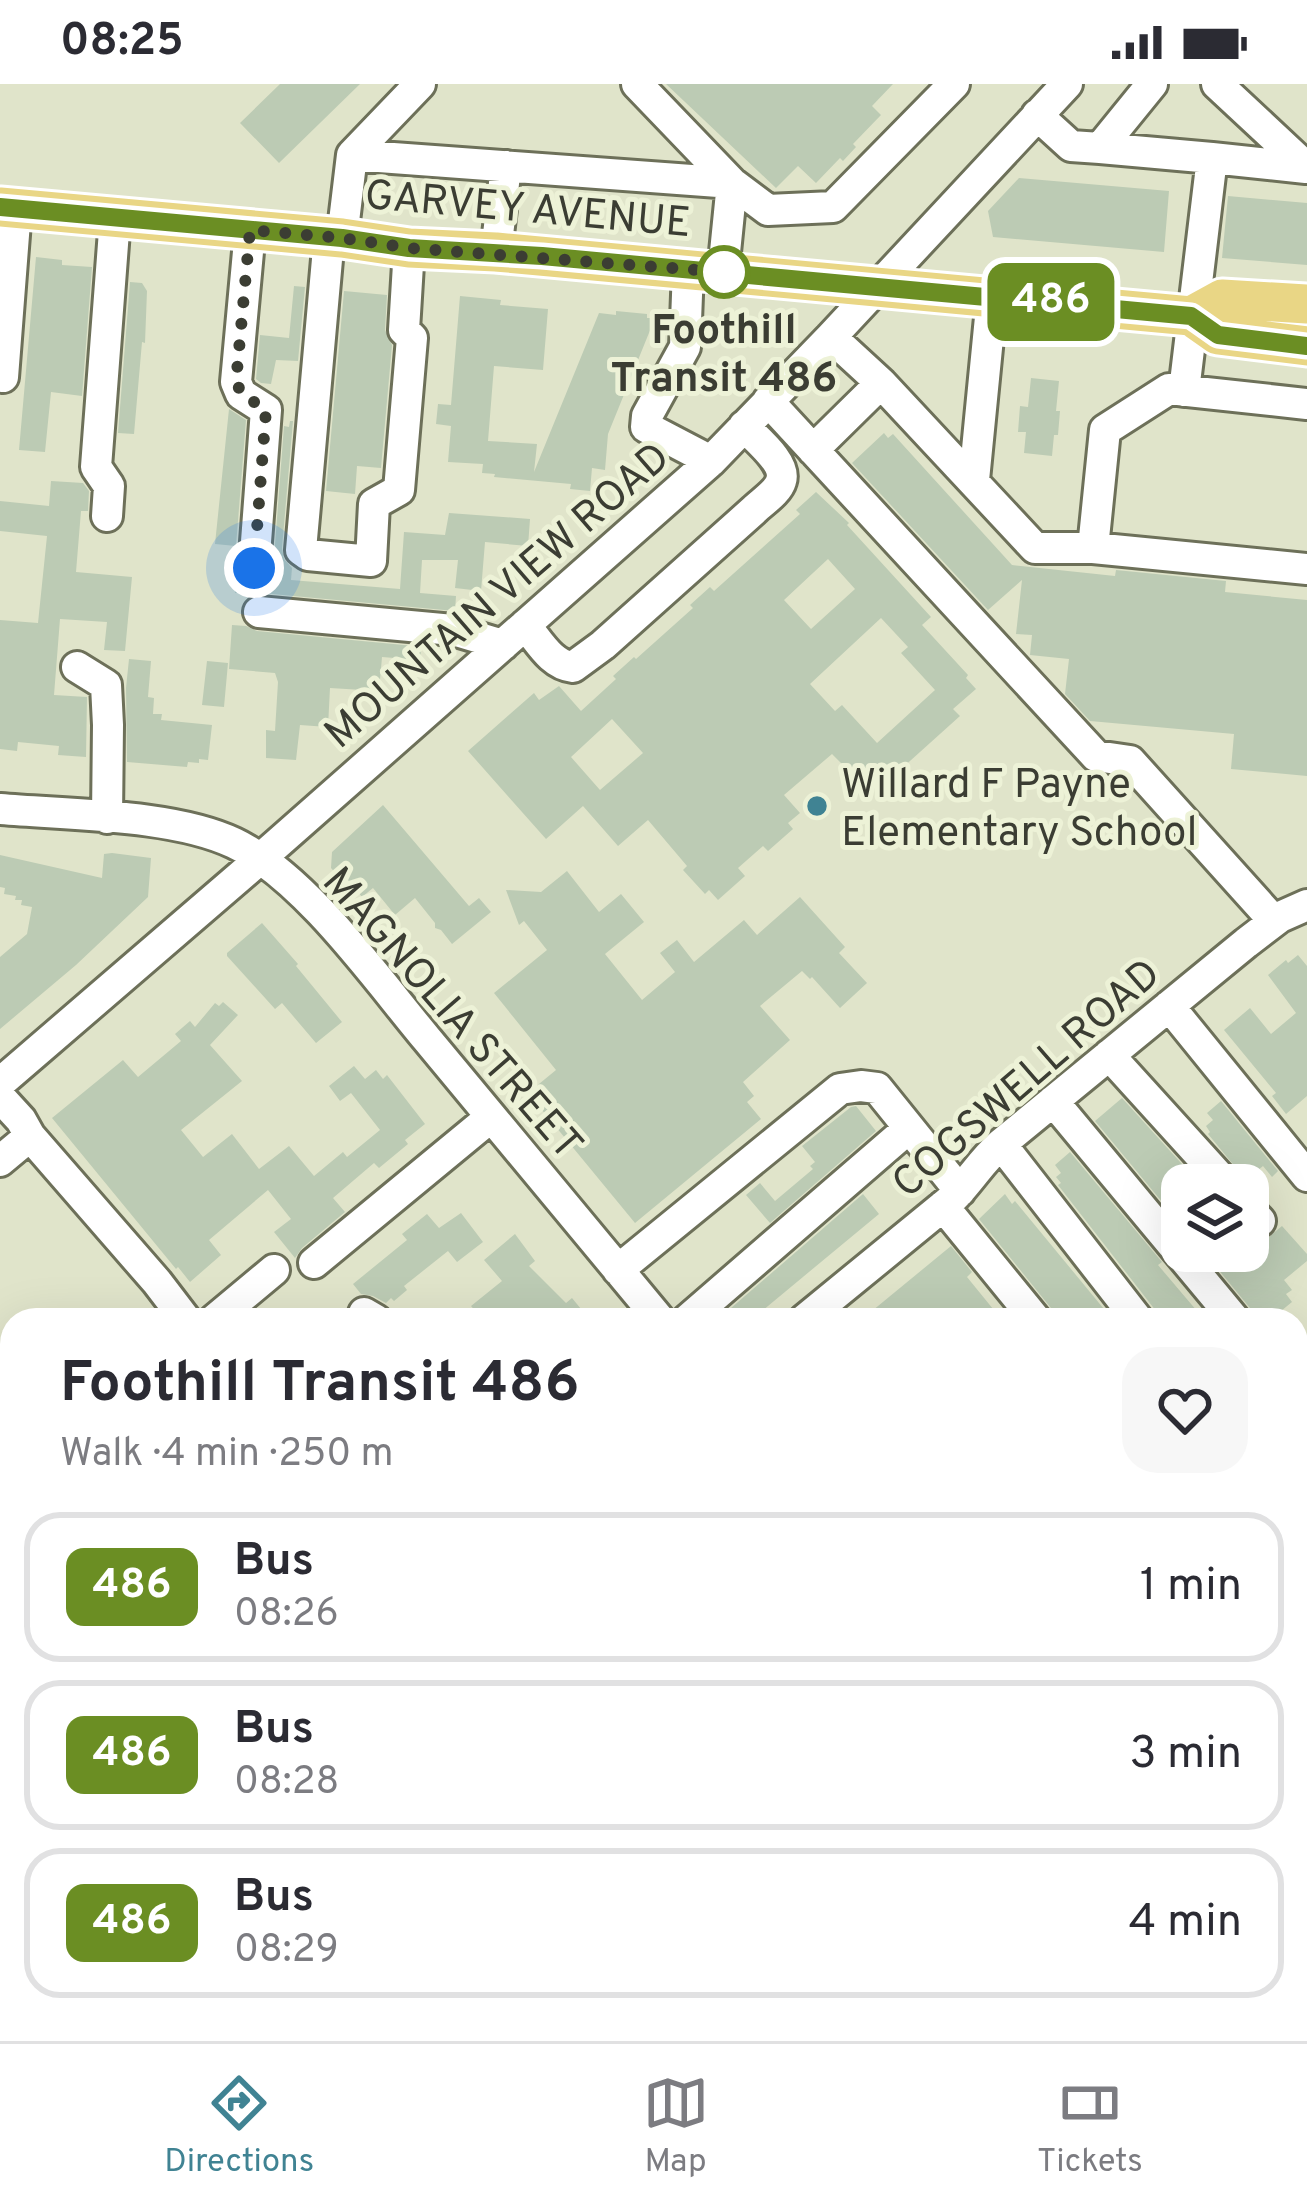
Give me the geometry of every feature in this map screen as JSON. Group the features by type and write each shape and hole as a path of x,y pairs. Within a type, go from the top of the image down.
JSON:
{"main road":[{"name":"GARVEY AVENUE","path":"8,208 1191,316 1218,335 1307,346"},
{"name":"GARVEY AVENUE","path":"1191,316 1222,299 1307,304"}],"street":[{"path":"409,248 404,330 412,338 399,490 374,504 370,561 308,555 302,550 336,238 352,155 420,84"},
{"path":"637,84 732,183 768,210 833,208 954,84"},
{"path":"1100,148 1152,84"},
{"path":"1217,84 1306,168"},
{"name":"MOUNTAIN VIEW ROAD","path":"0,1083 712,460 1063,85"},
{"path":"1037,116 1071,146 1306,168"},
{"path":"352,155 732,183"},
{"path":"1184,391 1212,158"},
{"path":"496,252 506,166"},
{"path":"712,460 646,428 646,416 685,347 732,183"},
{"path":"3,377 8,208"},
{"path":"107,516 109,486 96,467 115,218"},
{"path":"250,230 236,382 242,394 266,410 254,568"},
{"path":"974,480 992,297"},
{"path":"831,337 881,383 1035,548 1093,548 1307,569"},
{"path":"814,450 881,383"},
{"path":"1093,548 1105,430 1169,389 1307,404"},
{"path":"768,401 1096,757 1130,760 1274,921"},
{"path":"259,611 514,635 562,666 573,667 779,487 780,466 744,426"},
{"path":"77,667 106,685 106,818"},
{"name":"MAGNOLIA STREET","path":"0,809 178,826 210,833 260,859 333,926 650,1308"},
{"name":"COGSWELL ROAD","path":"818,1308 951,1198 1000,1144 1108,1055 1274,921 1307,905"},
{"path":"1169,1006 1307,1176"},
{"path":"1108,1055 1208,1164"},
{"path":"615,1267 837,1075"},
{"path":"615,1267 840,1089 861,1086 877,1088 909,1128 1028,1308"},
{"path":"0,1097 176,1308"},
{"path":"1053,1101 1225,1308"},
{"path":"314,1264 491,1117"},
{"path":"701,1308 909,1128"},
{"path":"0,1161 30,1136"},
{"path":"1000,1144 1129,1308"},
{"path":"228,1308 274,1270"}],"building":[{"path":"280,84 360,84 279,163 240,123"},
{"path":"666,84 893,84 872,106 881,115 843,161 840,158 816,183 798,166 776,188"},
{"path":"1019,178 1169,191 1164,252 993,237 988,211"},
{"path":"1228,196 1307,203 1307,265 1222,258"},
{"path":"36,257 92,267 82,396 51,392 45,452 19,450"},
{"path":"130,282 142,283 147,291 134,434 118,433"},
{"path":"294,286 305,287 298,361 276,360 271,384 261,383 256,379 260,335 289,338"},
{"path":"344,291 387,295 385,330 392,345 381,468 357,466 355,494 326,491"},
{"path":"460,296 548,309 543,370 494,366 488,441 537,444 534,472 599,313 616,315 616,311 651,318 653,323 608,434 605,470 592,468 590,491 570,489 571,484 494,477 482,473 483,464 448,462 451,426 436,424 438,404 451,405"},
{"path":"1031,378 1059,381 1058,435 1054,435 1052,456 1024,453 1026,432 1018,432 1020,406 1028,407"},
{"path":"229,409 246,420 236,546 215,544"},
{"path":"290,421 282,548 292,568 291,580 400,589 404,532 445,535 449,513 530,519 528,546 485,542 481,591 455,588 458,560 422,560 420,593 456,596 455,611 235,593 237,577 254,587 263,585 273,571 284,426 289,427"},
{"path":"884,433 888,438 893,434 1012,565 1226,581 1225,592 1307,600 1307,776 1231,769 1234,734 1090,721 1065,694 1069,659 1030,655 1032,635 1016,634 1022,580 988,610 852,463"},
{"path":"51,481 83,483 89,491 88,511 81,511 76,572 132,577 125,651 104,650 107,622 60,619 54,695 87,697 86,757 58,755 59,746 18,742 17,751 0,749 0,620 38,623 47,536 0,531 0,501 49,506"},
{"path":"816,492 931,617 922,625 976,689 953,709 960,716 900,770 894,764 871,784 832,754 784,795 800,813 788,823 793,829 738,868 745,876 718,900 709,890 705,894 683,870 687,866 648,820 618,846 583,806 546,839 468,751 534,693 539,700 559,686 581,711 710,587 714,591 800,514 796,510","holes":["828,559 855,589 811,629 784,600","881,618 908,647 901,653 935,690 877,743 842,705 835,711 810,684","612,719 643,753 600,790 571,757"]},
{"path":"232,625 425,649 421,649 420,660 382,657 379,691 330,688 328,727 300,725 296,760 266,758 266,730 275,731 278,682 275,673 229,669"},
{"path":"129,659 151,661 148,697 154,698 153,714 162,714 161,720 212,725 208,760 188,762 187,767 127,762"},
{"path":"207,661 228,663 224,707 202,705"},
{"path":"383,805 469,906 479,898 491,912 452,944 415,898 395,915 373,888 362,897 344,875 340,878 331,868 332,852"},
{"path":"104,854 151,858 148,897 0,1029 0,957 27,934 32,907 4,894 0,855 102,878"},
{"path":"567,871 599,912 621,894 644,922 605,954 642,1000 675,972 660,953 677,940 694,962 744,920 757,935 800,897 845,947 839,953 867,983 840,1008 802,971 760,1006 790,1040 743,1082 754,1096 747,1102 761,1119 635,1223 528,1093 556,1070 494,993 547,950 524,921 519,925 506,890 541,892"},
{"path":"262,923 342,1022 316,1043 282,1003 275,1009 227,956"},
{"path":"1298,955 1307,966 1307,1096 1286,1114 1272,1096 1276,1093 1224,1030 1250,1008 1271,1034 1296,1013 1268,975"},
{"path":"223,1002 238,1015 210,1045 242,1081 181,1130 203,1157 232,1134 259,1169 289,1146 314,1176 343,1152 347,1157 380,1130 351,1093 340,1101 329,1086 354,1066 365,1079 376,1070 383,1079 387,1075 425,1124 379,1168 374,1163 333,1198 345,1212 295,1258 274,1232 291,1219 268,1190 209,1240 221,1255 190,1282 52,1118 123,1060 138,1077 181,1041 175,1034 190,1021 195,1027 215,1003"},
{"path":"1122,1098 1182,1164 1161,1164 1161,1201 1095,1121"},
{"path":"1221,1101 1278,1171 1272,1177 1269,1164 1233,1164 1208,1134 1206,1126 1213,1120 1207,1113"},
{"path":"856,1106 876,1131 770,1223 746,1195 760,1183 775,1201 813,1169 810,1166 815,1162 802,1146"},
{"path":"1070,1152 1161,1261 1161,1272 1194,1308 1154,1308 1058,1185 1056,1177 1061,1173 1055,1165"},
{"path":"863,1194 879,1214 765,1308 731,1308"},
{"path":"1005,1194 1012,1204 1015,1201 1103,1308 1051,1308 979,1219"},
{"path":"461,1213 483,1242 457,1262 448,1251 404,1286 407,1290 394,1301 391,1298 386,1303 361,1294 353,1284 407,1240 402,1234 427,1214 439,1228"},
{"path":"1282,1226 1307,1254 1307,1261 1284,1280 1292,1290 1286,1294 1292,1302 1285,1308 1250,1308 1220,1272 1269,1272 1269,1237"},
{"path":"515,1234 535,1261 529,1266 566,1303 572,1298 580,1308 473,1308 502,1281 484,1260"},
{"path":"951,1246 972,1272 967,1277 992,1308 876,1308"}],"bus line":[{"name":"486","path":"0,207 1191,316 1218,335 1307,346"}],"place":[{"name":"Foothill Transit 486","path":"724,272"},
{"name":"Willard F Payne Elementary School","path":"817,806"}],"route":[{"path":"254,568 266,410 242,394 236,382 250,230 409,248 724,272"}]}
